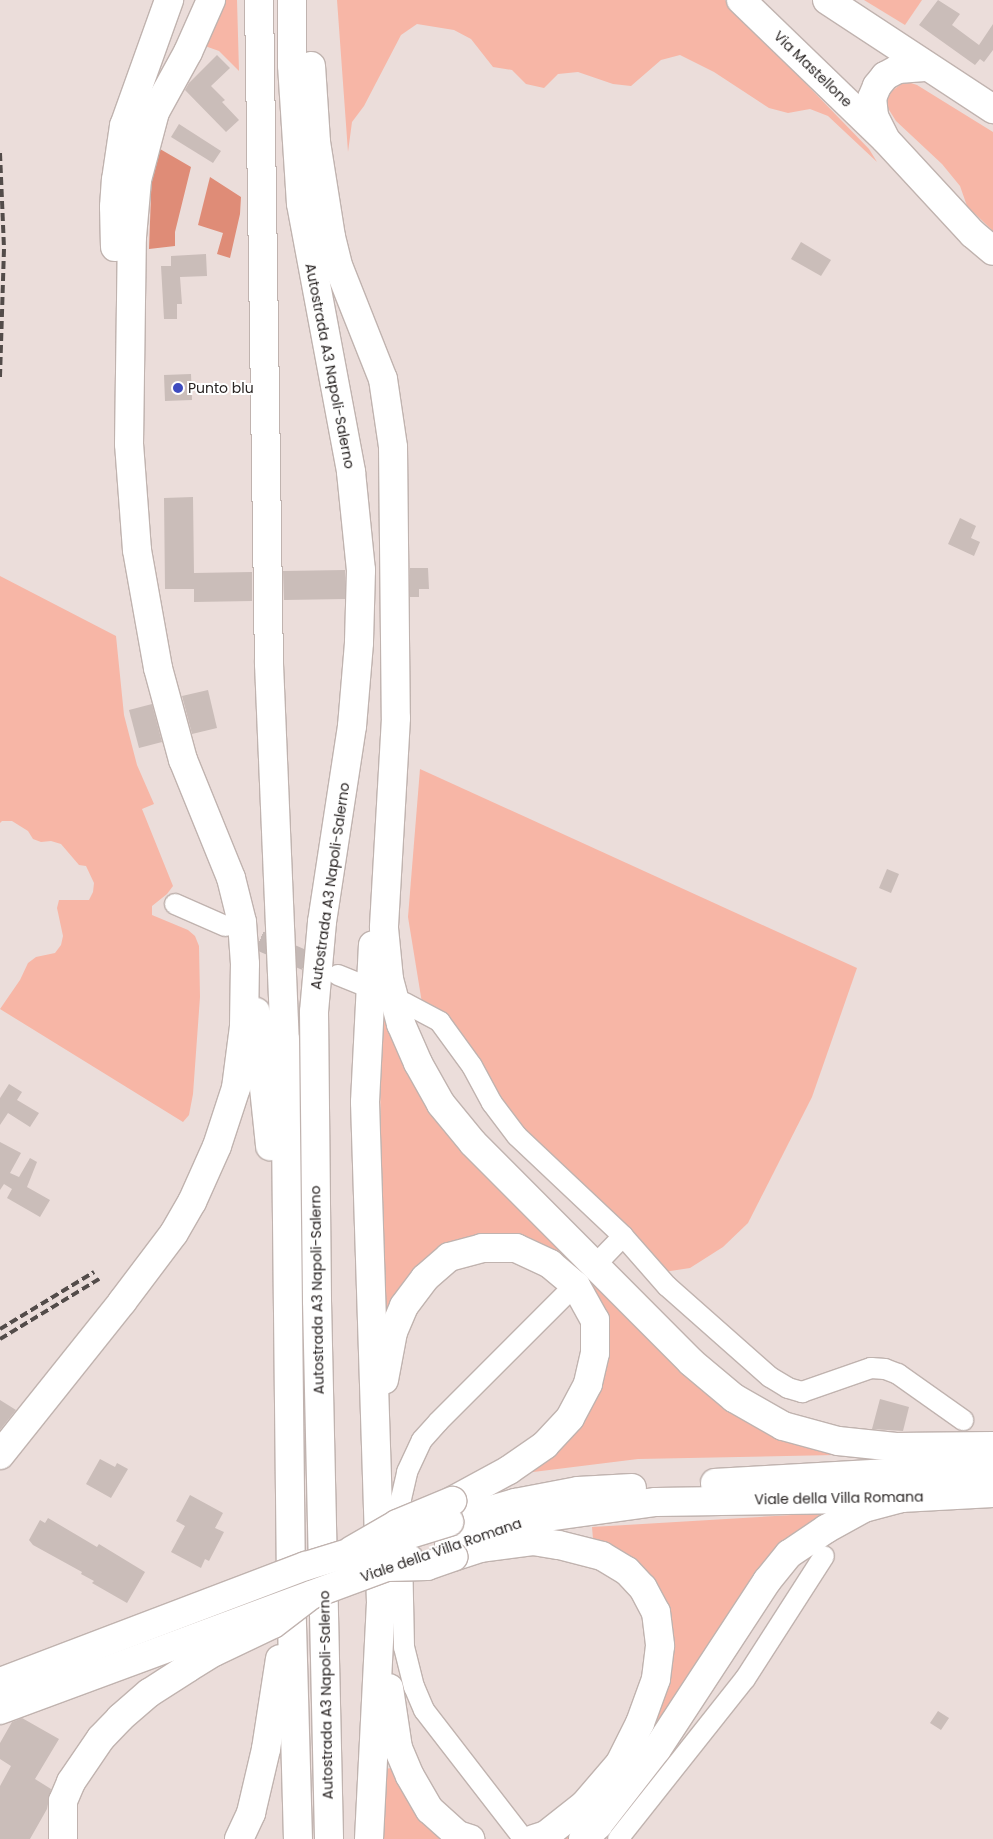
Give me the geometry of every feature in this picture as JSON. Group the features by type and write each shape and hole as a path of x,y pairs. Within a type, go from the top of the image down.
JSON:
{"main road":[{"path":"169,0 144,106 135,134 128,402 129,444 137,550 158,668 183,760 232,878 234,924 263,1064 288,1327"},
{"path":"144,106 188,52 211,0"},
{"name":"Autostrada A3 Napoli-Salerno","path":"260,0 269,664 285,1039 288,1327 301,1592 298,1839"},
{"name":"Autostrada A3 Napoli-Salerno","path":"292,0 293,74 301,204 351,472 361,570 359,643 352,726 322,922 314,1012 317,1301 329,1839"},
{"path":"305,0 316,142 330,238 339,268 383,379 394,447 396,699 384,928 389,979 401,1024 418,1063 441,1104 473,1143 691,1362 734,1398 783,1426 838,1440 896,1447 993,1446"},
{"name":"Via Mastellone","path":"741,0 885,139 972,234 993,251"},
{"path":"828,0 993,109"},
{"name":"Via Mastellone","path":"885,139 874,116 872,98 877,86 885,76 898,69 928,67"},
{"path":"390,812 372,956 365,1102 381,1604 393,1722 398,1748 410,1776 430,1810 458,1835 470,1839"},
{"path":"0,1455 174,1234 192,1202 217,1146 236,1088 244,1026 245,964 234,924"},
{"path":"374,1430 393,1332 404,1306 425,1278 449,1257 482,1248 516,1248 550,1264 576,1286 595,1320 595,1353 588,1384 570,1418 545,1445 509,1470 451,1531 481,1548 533,1541 559,1545 602,1556 627,1571 643,1588 656,1612 660,1646 656,1679 640,1723 620,1763 584,1805 546,1835 527,1836"},
{"name":"Viale della Villa Romana","path":"0,1710 301,1592 387,1567 427,1566 451,1531 516,1503 578,1491 993,1467"},
{"name":"Viale della Villa Romana","path":"0,1682 352,1550 397,1524 451,1531 656,1502 901,1498 993,1494"},
{"path":"583,1839 603,1818 657,1749 767,1581 789,1554 826,1529 864,1508 901,1498"},
{"path":"63,1839 63,1801 72,1782 101,1738 120,1718 149,1693 214,1652 273,1624 301,1592"},
{"path":"239,1839 250,1813 301,1592"},
{"path":"369,1839 381,1604"}],"street":[{"path":"175,904 234,924"},
{"path":"338,975 360,984"},
{"path":"405,1003 440,1022 472,1066 496,1109 517,1136 623,1236 667,1286 770,1377 788,1388 802,1392 871,1368 885,1369 898,1374 963,1420"},
{"path":"603,1257 623,1236"},
{"path":"527,1836 424,1710 414,1687 404,1647 401,1499 407,1472 422,1440 568,1292"},
{"path":"618,1839 745,1679 824,1556"}],"shaded area":[{"path":"225,0 237,0 239,71 219,51 205,46"},
{"path":"337,0 725,0 869,149 877,162 828,116 810,109 788,113 769,108 714,72 680,55 661,60 631,86 613,84 578,72 558,74 544,88 526,84 512,70 493,67 471,39 454,30 417,24 401,35 364,106 352,122 348,152"},
{"path":"864,0 922,0 905,25"},
{"path":"905,81 917,85 993,132 993,231 967,206 960,186 942,164 896,121 886,105 888,94"},
{"path":"160,149 191,167 175,232 175,246 149,249 152,168"},
{"path":"210,177 241,197 240,214 230,258 217,254 223,233 198,225"},
{"path":"0,576 116,636 124,715 137,765 154,804 142,809 173,886 167,894 152,906 152,915 188,930 195,936 199,946 200,997 193,1094 189,1115 183,1122 0,1009 20,980 28,963 36,957 55,953 61,945 63,936 57,908 59,900 89,900 93,892 94,883 86,866 79,865 61,844 51,841 41,842 33,839 28,831 12,821 2,821 0,823"},
{"path":"420,769 857,968 812,1097 748,1223 723,1247 690,1268 664,1272 515,1127 422,1003 408,917"},
{"path":"387,1004 410,1063 691,1371 837,1449 835,1455 638,1459 517,1474 591,1400 587,1286 573,1265 550,1249 494,1237 386,1321 383,1274 379,1010"},
{"path":"827,1513 573,1839 551,1839 660,1691 636,1562 616,1547 593,1539 592,1527"},
{"path":"397,1767 452,1839 379,1839 385,1769"}],"building":[{"path":"938,0 960,14 952,25 979,45 993,24 993,50 984,62 980,59 975,65 919,25"},
{"path":"217,55 230,68 211,86 225,100 222,102 239,120 226,132 185,90 189,83"},
{"path":"179,124 221,151 213,163 171,137"},
{"path":"801,242 831,260 821,276 791,259"},
{"path":"206,254 207,276 180,277 182,304 177,304 177,319 164,319 161,266 171,266 171,256"},
{"name":"Punto blu","path":"191,374 192,400 165,401 164,375"},
{"path":"193,497 194,573 252,572 252,601 194,602 194,589 165,589 164,498"},
{"path":"960,518 976,526 971,538 980,542 974,556 948,544"},
{"path":"410,568 428,568 429,589 419,589 419,597 410,597"},
{"path":"345,570 345,599 284,600 283,571"},
{"path":"208,690 217,728 192,734 182,696"},
{"path":"152,704 162,742 139,748 129,710"},
{"path":"887,869 899,874 891,893 879,888"},
{"path":"9,1084 22,1092 17,1100 39,1113 30,1127 8,1113 0,1125 0,1098"},
{"path":"0,1142 21,1153 10,1173 19,1177 30,1158 37,1162 27,1187 50,1200 40,1217 7,1198 12,1189 4,1184 0,1190"},
{"path":"880,1399 909,1407 903,1431 872,1429"},
{"path":"0,1400 16,1410 0,1430"},
{"path":"100,1459 115,1467 117,1463 128,1469 111,1498 86,1484"},
{"path":"190,1495 223,1513 215,1528 224,1532 209,1561 205,1559 201,1568 171,1552 185,1526 176,1521"},
{"path":"48,1518 97,1547 99,1544 145,1572 127,1603 92,1583 94,1581 81,1574 82,1572 33,1545 29,1540 40,1520 45,1523"},
{"path":"938,1711 949,1718 941,1730 930,1723"},
{"path":"22,1718 59,1739 35,1779 51,1789 47,1809 30,1839 0,1839 0,1786 11,1766 0,1759 0,1743 12,1722"}],"tunnel":[{"path":"232,929 330,971"}],"railway":[{"path":"0,153 4,249 0,378"},
{"path":"0,1329 94,1272"},
{"path":"0,1339 99,1279"}],"place":[{"name":"Punto blu","path":"178,388"}]}
